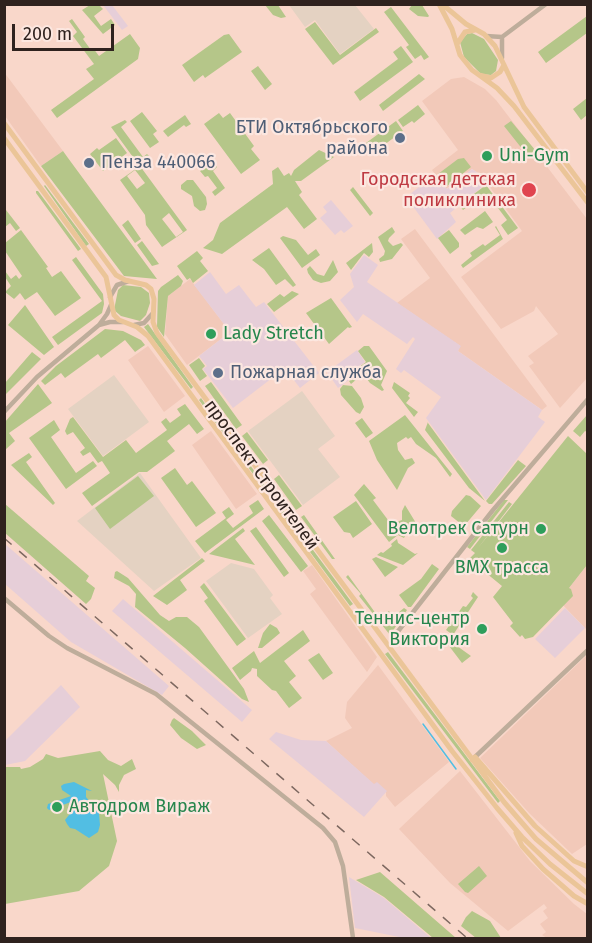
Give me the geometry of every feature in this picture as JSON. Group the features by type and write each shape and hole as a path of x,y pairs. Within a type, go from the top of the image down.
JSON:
{"main road":[{"path":"441,4 486,36 502,58 524,107 588,193"},
{"path":"441,4 463,60 497,88 514,106 588,203"},
{"path":"457,44 465,32 475,30"},
{"path":"479,75 487,78 494,77 504,65"},
{"name":"проспект Строителей","path":"4,123 110,267 119,277 145,284 151,289 154,297 155,330 504,802 532,834 588,883"},
{"path":"4,138 106,278 114,315 124,322"},
{"path":"40,187 47,182"},
{"name":"проспект Строителей","path":"124,322 131,324 150,339 452,751 513,827 559,872 588,894"},
{"path":"264,493 271,488"},
{"path":"273,506 280,501"},
{"path":"374,643 379,642 380,637"},
{"path":"382,655 385,651 391,651"},
{"path":"473,758 535,826 574,861 588,867"},
{"path":"513,827 522,846 543,869 574,896 588,904"}],"street":[{"path":"486,36 502,37 546,4"},
{"path":"502,37 502,58"},
{"path":"110,297 117,285 129,281"},
{"path":"4,412 37,377 99,325 111,305"},
{"path":"131,324 144,323 153,313"},
{"path":"99,325 124,322"},
{"path":"402,666 393,649 392,639 493,510 588,399"},
{"path":"4,598 67,648 156,694 323,828 335,842 343,866 353,939"},
{"path":"380,637 392,639"},
{"path":"473,758 588,650"}],"shaded area":[{"path":"103,5 112,5 128,26 122,30"},
{"path":"289,5 355,5 374,29 340,54 315,20 305,27"},
{"path":"4,72 63,151 41,166 5,116"},
{"path":"464,77 485,89 496,100 587,219 587,378 560,408 529,366 534,363 528,356 558,334 536,306 534,311 501,329 461,277 522,231 481,175 472,169 446,189 432,170 458,150 422,101 451,79"},
{"path":"472,169 487,183 450,213 456,222 437,239 406,197 435,175 447,189"},
{"path":"331,200 353,226 344,233 341,230 335,235 320,218 327,212 323,207"},
{"path":"415,229 547,406 542,410 458,351 460,346 397,303 430,278 401,239"},
{"path":"364,255 378,265 367,282 461,346 458,351 542,410 538,417 545,422 486,500 426,418 441,397 404,370 401,373 396,369 415,339 413,337 407,344 363,314 357,322 340,300 354,287 350,274"},
{"path":"210,272 226,294 239,285 256,307 264,302 319,373 300,388 283,366 280,372 233,408 203,369 207,366 199,356 230,332 194,285"},
{"path":"190,279 230,332 187,365 165,334 168,296"},
{"path":"148,346 185,396 164,412 128,360"},
{"path":"357,350 365,362 354,370 356,375 338,388 327,372"},
{"path":"114,375 149,422 103,456 68,409"},
{"path":"302,391 335,436 318,449 340,477 303,505 248,431"},
{"path":"211,431 257,494 236,509 192,445"},
{"path":"140,473 201,558 154,591 77,521"},
{"path":"5,544 169,686 162,695 71,642 5,584"},
{"path":"231,563 254,569 273,595 270,598 282,614 248,638 206,581"},
{"path":"312,565 377,657 367,672 310,594 316,589 303,571"},
{"path":"587,565 587,630 559,601"},
{"path":"123,599 252,710 242,722 112,611"},
{"path":"565,608 585,628 555,658 535,639"},
{"path":"587,655 587,844 572,854 530,814 480,758"},
{"path":"378,665 449,762 395,807 386,796 386,791 374,785 326,741 352,728 345,718 347,702"},
{"path":"61,685 80,707 25,761 5,765 5,741"},
{"path":"276,732 301,740 326,741 374,784 377,782 387,791 364,817 269,739"},
{"path":"460,771 530,861 587,914 587,938 547,938 542,935 546,932 540,924 548,918 543,911 547,908 544,904 508,931 450,883 399,829"},
{"path":"349,877 384,898 431,938 404,938 355,928"}],"green space":[{"path":"90,5 99,5 103,9 94,16 101,26 111,19 115,25 103,34 82,10"},
{"path":"265,5 278,5 286,17 273,15"},
{"path":"412,5 422,5 429,16 418,16 409,9"},
{"path":"391,7 429,57 424,60 421,55 415,59 406,47 409,45 384,12"},
{"path":"587,16 587,33 546,63 538,52"},
{"path":"72,19 91,50 93,48 99,56 130,34 140,48 138,59 57,118 51,110 94,79 86,69 94,64 73,36 77,32 69,21"},
{"path":"315,22 340,55 376,28 379,32 333,65 305,29"},
{"path":"472,33 484,39 498,60 496,71 491,75 481,74 464,57 460,42 467,34"},
{"path":"229,34 242,52 205,78 203,75 194,82 182,65 224,35"},
{"path":"401,46 413,62 360,101 354,92 398,59 393,52"},
{"path":"258,66 272,84 265,90 251,71"},
{"path":"419,74 425,79 383,111 379,105"},
{"path":"587,98 587,115 581,120 573,109"},
{"path":"418,105 425,114 414,123 412,121 403,127 398,120"},
{"path":"142,112 157,131 153,134 159,142 150,148 130,121"},
{"path":"219,113 223,118 230,113 254,146 251,149 260,160 241,174 204,124"},
{"path":"185,115 191,124 186,127 184,125 168,137 163,131"},
{"path":"125,120 127,122 121,127 143,157 147,154 149,156 138,164 111,127"},
{"path":"396,121 403,131 373,153 366,143"},
{"path":"511,121 536,151 527,155 504,126"},
{"path":"116,138 127,153 103,171 90,154"},
{"path":"319,150 334,157 301,181 295,181 302,192 299,195 317,219 304,229 287,207 222,254 203,248 213,240 220,223 273,184 272,171 278,167 284,176 289,173 291,176 294,170"},
{"path":"63,151 157,279 124,276 41,166"},
{"path":"464,158 471,167 447,186 438,174 458,159"},
{"path":"213,161 217,167 213,171 225,188 215,196 212,192 217,188 208,176 205,177 200,171"},
{"path":"140,166 187,230 162,247 146,225 145,215 120,180","holes":["135,170 145,183 137,189 127,176","169,213 183,232 176,237 162,219"]},
{"path":"187,180 193,180 206,197 205,210 200,211 194,206 192,196 181,189 181,185"},
{"path":"45,185 89,244 86,246"},
{"path":"486,185 518,228 508,235 501,225 507,220 489,196 482,196 463,210 459,205"},
{"path":"353,187 373,213 370,216 350,190"},
{"path":"36,191 38,191 81,249 78,251"},
{"path":"6,210 20,228 16,231 10,223 5,227"},
{"path":"485,211 493,222 483,229 477,227 465,235 460,230"},
{"path":"128,220 141,239 135,243 122,225"},
{"path":"496,226 503,239 463,268 461,265 472,256 470,253 500,235"},
{"path":"392,227 395,232 388,241 393,246 401,243 403,245 392,259 380,262 379,259 385,251 378,237"},
{"path":"21,230 48,267 46,268 52,277 61,271 81,298 55,316 37,292 25,300 20,293 14,299 5,292 11,286 5,277 5,271 11,279 16,275 19,279 22,276 5,251 5,243"},
{"path":"449,230 459,243 459,247 450,254 438,238"},
{"path":"283,236 296,240 308,255 316,249 320,255 302,268 280,238"},
{"path":"142,241 159,264 152,266 137,245"},
{"path":"372,243 373,252 369,257 364,253 351,270 346,263"},
{"path":"269,248 296,285 293,287 285,279 276,285 264,269 252,260"},
{"path":"197,251 203,258 200,261 208,271 193,283 190,278 187,280 177,266"},
{"path":"76,257 103,294 104,304 102,313 58,345 52,337 102,301 72,260"},
{"path":"333,260 338,272 330,281 321,283 313,280 307,269 310,266 317,274 324,276"},
{"path":"178,275 183,281 181,286 168,296 164,337 157,327 158,291"},
{"path":"123,285 141,287 149,293 150,303 146,315 140,321 121,316 114,310 118,290"},
{"path":"292,291 299,294 274,312 267,304 280,294 284,297"},
{"path":"331,298 352,327 348,327 329,344 306,313"},
{"path":"25,305 54,347 44,355 8,325"},
{"path":"148,324 193,387 191,389 144,327"},
{"path":"105,329 123,331 141,340 145,345 135,352 125,340 101,358 98,354 65,378 61,373 45,385 41,381 56,366"},
{"path":"364,346 369,346 387,371 381,385 384,390 382,391 370,383 363,374 351,384 349,381 357,375 354,371 366,362 358,351"},
{"path":"32,352 41,359 5,395 5,383"},
{"path":"199,358 205,366 202,369 207,376 200,381 189,365"},
{"path":"211,382 242,425 236,429 205,386"},
{"path":"394,382 410,393 408,396 410,398 406,403 418,412 414,417 392,388"},
{"path":"38,384 52,403 9,433 15,441 5,450 5,422"},
{"path":"343,385 352,386 361,398 364,407 360,414 341,395 340,389"},
{"path":"201,398 266,487 264,489 199,400"},
{"path":"185,404 204,429 197,434 189,424 167,441 175,451 147,472 139,472 92,506 82,493 110,473 102,461 98,463 90,452 83,456 80,452 85,448 73,432 67,435 65,431 70,419 73,417 103,457 126,440 136,453 167,430 161,422 166,418 170,423 181,415 177,409"},
{"path":"405,415 452,474 450,477 436,458 416,444 411,437 408,439 406,437 397,443 398,450 405,460 412,458 415,463 408,468 397,490 377,460 369,441"},
{"path":"587,415 587,432 585,431 580,437 573,431"},
{"path":"362,418 373,433 366,438 355,423"},
{"path":"54,420 60,430 51,437 76,473 93,461 97,466 66,489 29,438"},
{"path":"428,422 485,501 469,488 425,430"},
{"path":"247,432 268,460 263,464 242,436"},
{"name":"Велотрек Сатурн","path":"568,436 587,454 587,565 569,588 573,596 533,637 525,639 510,626 513,623 493,597 502,586 469,559 475,553 471,550 509,502 512,504 478,548"},
{"path":"29,453 32,457 26,462 55,503 53,505 11,465"},
{"path":"518,460 526,466 492,504 489,504 486,501"},
{"path":"175,468 187,485 192,481 216,513 196,527 161,478"},
{"path":"279,475 302,506 296,510 274,479"},
{"path":"138,476 154,496 110,529 95,508"},
{"path":"364,484 376,498 373,500 391,524 402,520 405,505 419,528 409,528 404,538 398,535 389,542 354,495"},
{"path":"466,495 481,506 465,525 451,516 452,511"},
{"path":"258,500 264,509 205,553 195,541 226,518 222,512 229,507 234,514 226,520 233,528 253,513 249,506"},
{"path":"504,500 508,500 470,549 467,547"},
{"path":"356,501 372,524 353,538 350,533 344,532 333,517"},
{"path":"5,504 89,576 86,581 95,588 91,599 86,604 5,533"},
{"path":"279,504 353,604 350,606 276,506"},
{"path":"269,515 308,566 301,572 262,521"},
{"path":"304,515 335,559 332,559 301,517"},
{"path":"256,527 289,573 284,577 250,531"},
{"path":"243,528 245,531 235,539 255,565 209,554"},
{"path":"397,539 398,543 415,554 418,553 403,565 377,555 392,546 391,544"},
{"path":"376,557 398,567 385,577 372,559"},
{"path":"202,558 205,561 180,580 187,590 167,605 153,596"},
{"path":"432,564 439,569 411,607 408,607 399,595 421,579"},
{"path":"117,571 128,578 160,615 169,621 176,617 187,617 199,627 244,689 249,702 242,699 135,607 136,594 129,586 114,578"},
{"path":"348,575 379,618 389,611 393,617 404,608 407,610 390,635 359,596 361,594 346,577"},
{"path":"204,583 246,639 237,646 204,601 208,598 200,587"},
{"path":"473,592 478,597 453,635 446,630 463,606 466,607 473,598 471,596"},
{"path":"270,624 280,633 262,648 258,648 263,633"},
{"path":"303,630 310,641 284,661 296,676 289,682 302,698 289,708 276,691 257,676 257,669 252,668 240,680 232,668 254,651 260,663"},
{"path":"450,641 471,656 462,663 446,642"},
{"path":"388,652 500,801 498,803 385,654"},
{"path":"319,653 333,673 323,680 308,660"},
{"path":"174,718 206,745 197,749 181,738 170,725"},
{"name":"Автодром Вираж","path":"100,751 108,760 121,766 132,759 136,769 124,775 119,785 119,792 103,774 117,841 109,866 79,891 5,904 4,767 20,767 21,769 30,767 43,759 46,754 58,758"},
{"path":"479,866 487,876 468,893 465,892 458,884"},
{"path":"380,872 456,938 433,938 384,897 356,880"},
{"path":"472,911 490,921 501,938 476,938 461,926"}],"water":[{"path":"74,782 92,791 86,790 86,797 99,813 98,832 89,838 70,828 65,820 73,810 71,802 49,810 47,808 48,804 71,796 62,790 61,786"}],"waterway":[{"path":"423,724 456,769"}],"railway":[{"path":"4,538 467,938"}],"place":[{"name":"БТИ Октябрьского района","path":"400,138"},
{"name":"Uni-Gym","path":"487,156"},
{"name":"Пенза 440066","path":"89,163"},
{"name":"Городская детская поликлиника","path":"529,190"},
{"name":"Lady Stretch","path":"211,334"},
{"name":"Пожарная служба","path":"218,373"},
{"name":"Велотрек Сатурн","path":"541,529"},
{"name":"BMX трасса","path":"502,548"},
{"name":"Теннис-центр Виктория","path":"482,629"},
{"name":"Автодром Вираж","path":"57,807"}]}
